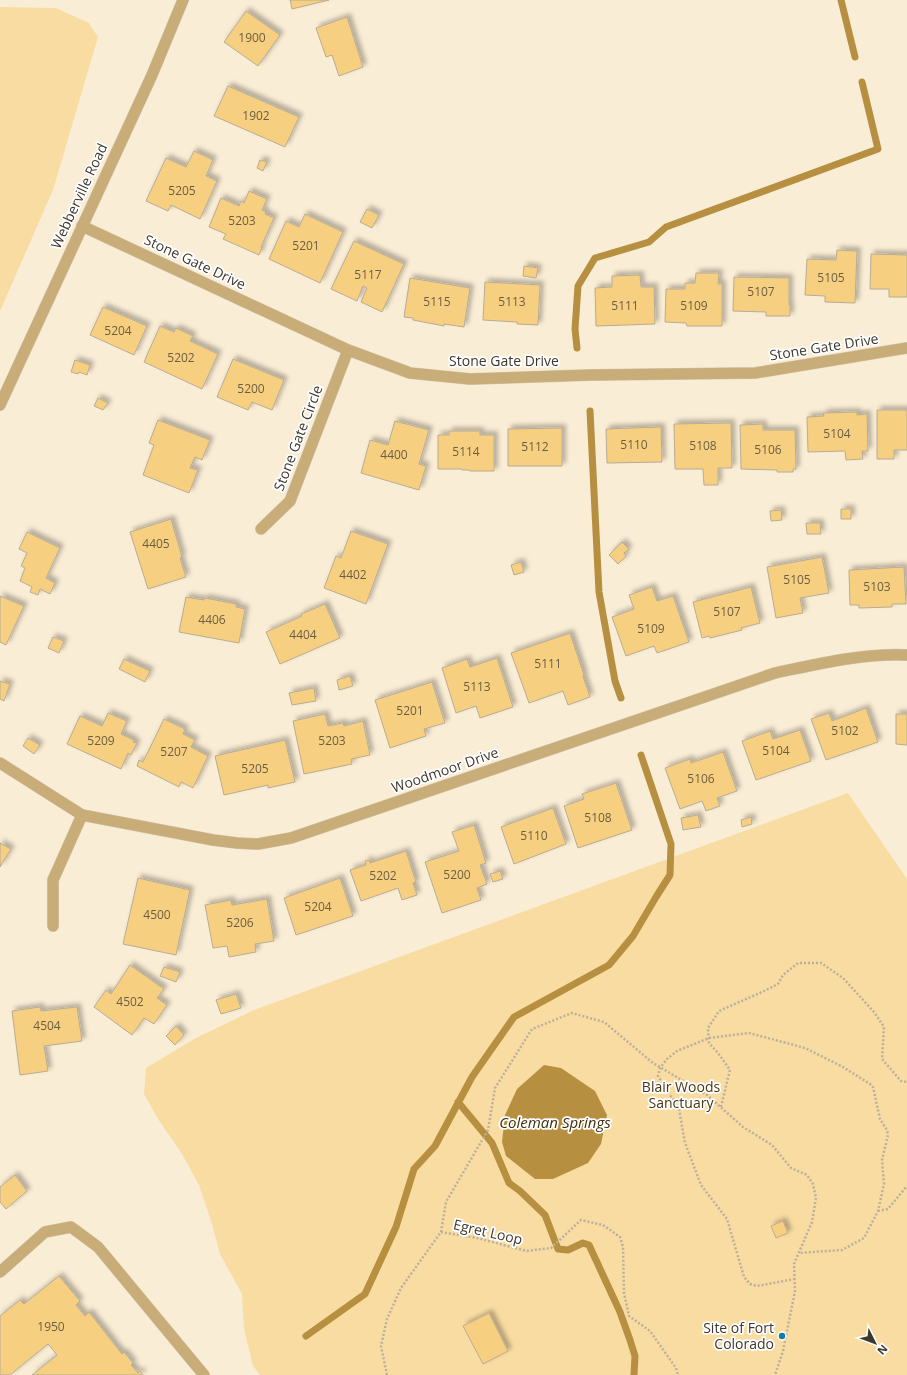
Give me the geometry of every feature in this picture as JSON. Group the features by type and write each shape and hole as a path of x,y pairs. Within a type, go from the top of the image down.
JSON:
{"street":[{"name":"Webberville Road","path":"0,405 152,76 183,0"},
{"name":"Stone Gate Drive","path":"82,226 348,350 410,373 470,379 590,375 755,373 907,348"},
{"name":"Stone Gate Circle","path":"261,529 290,501 348,350"},
{"name":"Woodmoor Drive","path":"0,763 82,815 213,840 258,844 291,838 775,673 834,661 890,654 907,655"},
{"path":"53,926 53,880 82,815"},
{"path":"0,1272 45,1232 71,1227 98,1247 204,1375"}],"path":[{"path":"721,1108 730,1070 709,1043 708,1028 719,1011 778,984 783,975 798,963 821,963 843,978 874,1012 884,1027 882,1059 901,1081 907,1082"},
{"path":"387,1375 381,1346 387,1319 402,1288 441,1232 446,1202 488,1130 495,1088 532,1029 572,1013 604,1022 660,1068 708,1095 743,1127 772,1145 791,1168 807,1175 813,1184 816,1198 812,1222 794,1264 795,1291 783,1351 775,1375"},
{"path":"795,1278 757,1286 750,1284 744,1277 727,1218 702,1185 685,1143 679,1109 658,1076 660,1068 667,1059 677,1051 709,1038 749,1033 805,1048 843,1067 873,1087 880,1119 887,1130 888,1135 882,1160 884,1184 878,1211 864,1238 842,1250 799,1253"},
{"path":"878,1211 888,1209 907,1186"},
{"name":"Egret Loop","path":"441,1232 477,1238 527,1252 551,1248 581,1220 603,1225 620,1237 622,1248 624,1293 629,1316 650,1331 666,1352 676,1368 678,1375"}],"green space":[{"path":"0,7 56,8 89,23 98,37 53,190 0,311"},
{"name":"Blair Woods Sanctuary","path":"848,793 907,879 907,1375 260,1375 253,1366 244,1329 242,1294 220,1254 199,1185 182,1154 158,1119 144,1094 146,1068 194,1039 254,1010"}],"water":[{"name":"Coleman Springs","path":"544,1065 561,1068 595,1091 607,1115 601,1144 588,1163 553,1179 535,1179 506,1156 502,1142 505,1115 517,1089"}],"building":[{"path":"290,0 329,0 292,9"},
{"path":"246,11 280,35 258,66 224,42"},
{"path":"347,17 363,67 339,76 332,55 326,57 316,28"},
{"path":"228,86 299,117 285,147 214,116"},
{"path":"194,151 213,160 206,176 217,181 200,219 171,205 168,211 146,201 166,158 186,167"},
{"path":"260,160 267,162 263,171 257,168"},
{"path":"249,191 267,199 262,210 266,212 265,214 274,218 259,255 223,239 226,234 209,227 221,198 239,206 241,201 244,203"},
{"path":"367,209 379,215 372,228 360,222"},
{"path":"305,214 343,232 320,283 269,259 286,221 299,227"},
{"path":"354,241 404,264 382,312 361,302 367,288 363,286 357,301 331,289"},
{"path":"837,250 857,251 855,303 825,302 825,296 805,295 807,259 836,260"},
{"path":"871,254 907,255 907,297 889,297 889,289 870,289"},
{"path":"524,266 538,268 536,278 523,276"},
{"path":"696,273 719,273 718,284 722,284 722,326 687,326 686,323 665,322 666,289 685,289 685,283 695,283"},
{"path":"640,275 641,287 654,287 655,324 596,326 595,288 612,287 612,276"},
{"path":"734,277 789,278 790,316 766,316 766,312 733,311"},
{"path":"410,278 470,288 464,327 444,324 444,326 404,317"},
{"path":"485,282 540,285 538,325 483,320"},
{"path":"103,307 147,326 134,355 90,335"},
{"path":"160,326 174,332 176,328 193,336 190,341 218,354 202,389 144,362"},
{"path":"233,359 284,380 272,410 252,402 248,410 217,397"},
{"path":"75,360 90,365 87,375 79,372 78,374 71,372"},
{"path":"98,398 108,403 103,410 94,406"},
{"path":"877,410 907,410 907,450 894,450 894,459 877,459"},
{"path":"857,412 857,415 867,414 868,451 862,451 863,459 846,460 845,451 808,452 807,417 824,416 823,413"},
{"path":"158,420 210,440 202,460 195,457 190,468 198,470 189,493 143,475 154,445 149,443"},
{"path":"395,421 429,430 419,464 426,466 419,490 361,473 370,440 388,445"},
{"path":"731,423 732,468 718,468 718,485 704,485 703,469 675,469 674,424"},
{"path":"763,424 763,430 795,430 796,469 793,469 793,472 741,469 740,425"},
{"path":"661,427 662,462 607,463 606,429"},
{"path":"562,428 562,466 508,466 508,429"},
{"path":"449,431 480,431 480,435 494,435 494,471 438,469 438,435 449,435"},
{"path":"841,509 851,509 851,519 841,519"},
{"path":"781,510 782,520 771,521 770,511"},
{"path":"171,519 186,577 148,589 130,532"},
{"path":"806,523 820,523 821,534 807,534"},
{"path":"351,531 388,544 366,604 324,588 336,556 341,558"},
{"path":"27,532 60,548 46,578 55,583 50,594 40,589 38,595 30,592 32,587 20,581 25,568 21,566 27,553 19,549"},
{"path":"622,542 629,549 624,553 626,556 618,564 609,555"},
{"path":"822,557 829,593 800,598 803,613 776,618 767,567"},
{"path":"521,562 524,572 514,575 511,565"},
{"path":"904,567 906,604 892,604 892,607 859,608 859,605 850,605 849,570"},
{"path":"652,587 657,601 673,596 689,642 657,653 654,646 626,656 612,617 634,609 629,595"},
{"path":"751,587 760,623 741,628 742,630 710,638 709,636 702,638 693,602"},
{"path":"0,596 24,606 6,645 0,642"},
{"path":"186,597 204,600 205,598 236,604 236,607 245,609 239,643 179,632"},
{"path":"325,604 340,638 280,664 266,632 302,616 301,614"},
{"path":"570,633 590,697 568,705 563,691 529,703 511,653"},
{"path":"53,637 64,641 59,653 48,648"},
{"path":"497,658 513,707 480,718 476,706 456,713 442,668 467,659 470,667"},
{"path":"124,659 150,671 145,682 119,669"},
{"path":"350,676 353,686 339,690 337,680"},
{"path":"0,681 10,684 4,701 0,699"},
{"path":"432,682 445,723 424,729 426,736 390,748 375,700"},
{"path":"314,688 316,701 292,705 289,693"},
{"path":"866,708 878,742 826,760 811,719 829,713 832,721"},
{"path":"108,713 127,721 121,734 137,743 131,755 128,753 121,769 67,744 80,716 102,726"},
{"path":"325,714 328,726 343,723 344,726 363,721 370,755 351,759 352,764 304,774 293,721"},
{"path":"896,714 907,714 907,745 896,744"},
{"path":"164,719 185,729 183,734 195,740 191,747 208,756 193,788 181,782 179,787 137,766 139,760 143,762"},
{"path":"800,730 811,761 756,780 742,741 770,731 773,739"},
{"path":"28,738 40,745 34,754 23,746"},
{"path":"285,740 295,782 268,788 268,785 224,795 215,756"},
{"path":"723,752 737,791 717,798 720,806 706,811 702,801 680,809 665,768 690,759 691,763"},
{"path":"616,783 632,830 578,848 564,806 584,799 582,794"},
{"path":"553,808 566,844 514,864 501,827"},
{"path":"698,815 701,827 683,830 681,818"},
{"path":"751,817 752,824 742,827 741,820"},
{"path":"474,825 486,863 480,865 487,884 477,888 481,900 442,913 425,862 459,851 452,832"},
{"path":"0,843 11,849 0,867"},
{"path":"406,851 416,882 413,883 417,895 402,900 398,888 361,901 350,870 366,865 365,861 369,860 370,863"},
{"path":"500,871 503,879 493,882 490,874"},
{"path":"138,878 190,890 176,955 123,944"},
{"path":"340,878 353,916 296,935 284,898"},
{"path":"267,899 274,941 255,944 256,952 229,957 227,946 213,948 205,905 231,900 232,905"},
{"path":"130,965 164,989 157,998 167,1005 154,1024 144,1018 132,1035 94,1007 106,990 111,994"},
{"path":"164,967 180,972 176,982 160,976"},
{"path":"236,994 241,1008 221,1014 216,1000"},
{"path":"40,1007 41,1011 77,1007 82,1041 44,1046 48,1071 20,1075 12,1011"},
{"path":"176,1026 184,1035 175,1045 166,1036"},
{"path":"15,1175 27,1191 6,1209 0,1202 0,1187"},
{"path":"783,1221 788,1233 776,1238 771,1226"},
{"path":"59,1276 80,1301 76,1305 85,1316 89,1312 122,1354 124,1352 133,1363 131,1365 138,1373 140,1371 143,1375 32,1375 57,1355 48,1344 10,1375 0,1375 0,1316 20,1300 24,1304"},
{"path":"489,1313 508,1351 483,1364 463,1326"}],"waterway":[{"path":"841,0 855,57"},
{"path":"577,348 575,329 578,286 595,258 649,242 666,227 878,149 862,82"},
{"path":"590,411 599,592 615,681 621,698"},
{"path":"306,1336 365,1294 396,1227 414,1169 435,1146 472,1077 514,1017 609,965 633,936 670,875 671,844 641,755"},
{"path":"458,1102 492,1143 509,1183 520,1191 545,1215 558,1249 568,1250 583,1243 589,1245 620,1312 630,1340 635,1356 634,1375"}],"place":[{"name":"Site of Fort Colorado","path":"782,1336"}]}
